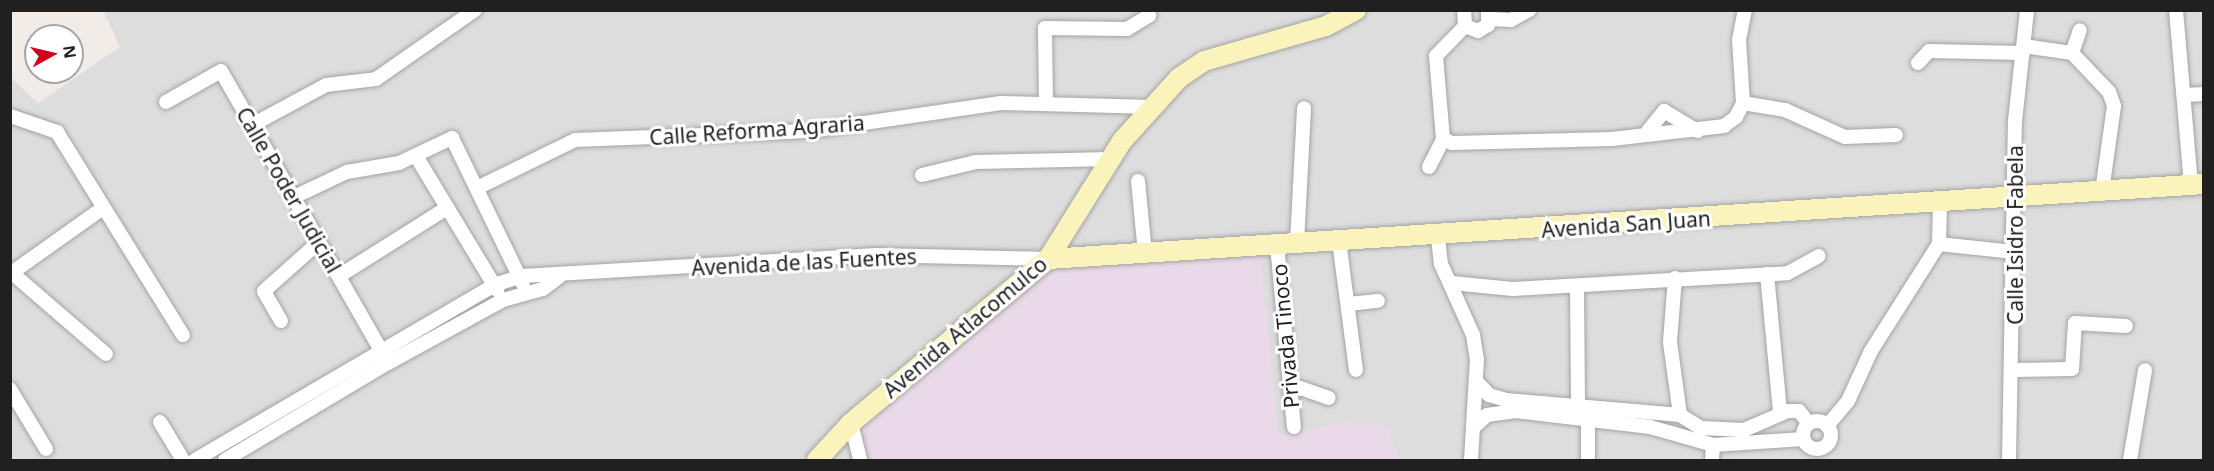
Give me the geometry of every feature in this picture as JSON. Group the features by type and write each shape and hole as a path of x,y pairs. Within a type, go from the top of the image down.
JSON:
{"street":[{"path":"252,125 326,85 376,79 475,10"},
{"name":"Avenida Atlacomulco","path":"817,460 851,423 1048,259 1111,159 1179,78 1204,61 1326,26 1356,10"},
{"path":"1429,167 1443,139 1436,56 1463,15 1478,31 1489,15 1511,20 1529,10"},
{"path":"1443,139 1452,143 1612,139 1648,131 1697,130 1724,126 1743,103 1739,40 1745,10"},
{"name":"Calle Isidro Fabela","path":"2009,460 2015,370 2014,196 2027,10"},
{"path":"2176,10 2184,95 2198,184"},
{"path":"1046,104 1045,28 1127,29 1149,16"},
{"path":"2072,53 2080,30"},
{"path":"1918,63 1929,51 2024,50 2072,53 2109,92 2114,106 2102,191"},
{"name":"Calle Poder Judicial","path":"166,102 221,71 388,363"},
{"path":"2184,95 2204,94"},
{"name":"Calle Reforma Agraria","path":"479,187 575,141 809,131 1001,103 1153,107"},
{"path":"1743,103 1785,110 1845,137 1896,135"},
{"name":"Privada Tinoco","path":"1294,427 1289,384 1287,244 1304,108"},
{"path":"1648,131 1664,111 1697,130"},
{"path":"10,116 57,132 183,335"},
{"path":"294,197 347,172 416,156 452,138 479,187 522,276 525,292"},
{"path":"416,156 503,300"},
{"path":"922,175 976,162 1111,159"},
{"path":"1138,181 1145,254"},
{"name":"Avenida San Juan","path":"1048,259 1438,237 2198,184"},
{"path":"1804,439 1818,454 1829,441 1827,426 1848,400 1871,351 1939,244 1940,203"},
{"path":"103,208 11,274 106,354"},
{"path":"339,276 447,208"},
{"path":"1438,237 1441,264 1462,305 1473,335 1476,381 1471,460"},
{"path":"1339,241 1356,370"},
{"path":"281,321 264,291 319,242"},
{"path":"1939,244 2014,252"},
{"name":"Avenida de las Fuentes","path":"195,460 494,285 522,276 559,277 876,255 1048,259"},
{"path":"1452,283 1466,280 1478,287 1577,287 1675,278 1767,274 1796,270 1819,256"},
{"path":"1767,274 1780,412"},
{"name":"Avenida de las Fuentes","path":"225,460 245,455 388,363 503,300 525,292 543,289 559,277"},
{"path":"1675,278 1670,342 1680,415"},
{"path":"1462,305 1478,287"},
{"path":"1577,287 1578,403"},
{"path":"1348,304 1378,301"},
{"path":"2015,370 2072,369 2075,323 2126,326"},
{"path":"2130,460 2145,370"},
{"path":"1476,381 1489,395 1506,400 1578,403 1680,415 1701,428 1744,430 1780,412 1799,411 1809,424 1827,426"},
{"path":"1289,384 1329,398"},
{"path":"10,389 46,449"},
{"path":"1473,428 1487,415 1516,411 1588,422 1650,427 1713,446 1804,439"},
{"path":"160,422 183,460"},
{"path":"1588,422 1588,460"},
{"path":"851,423 860,460"},
{"path":"1804,439 1809,424"},
{"path":"234,437 245,455"},
{"path":"1712,460 1713,446"}],"shaded area":[{"path":"103,10 2203,11 2203,460 11,460 10,77 38,103 66,84 84,84 84,72 120,47"},
{"path":"1260,252 1278,434 1362,421 1388,428 1400,460 863,460 854,423 1039,267"}]}
